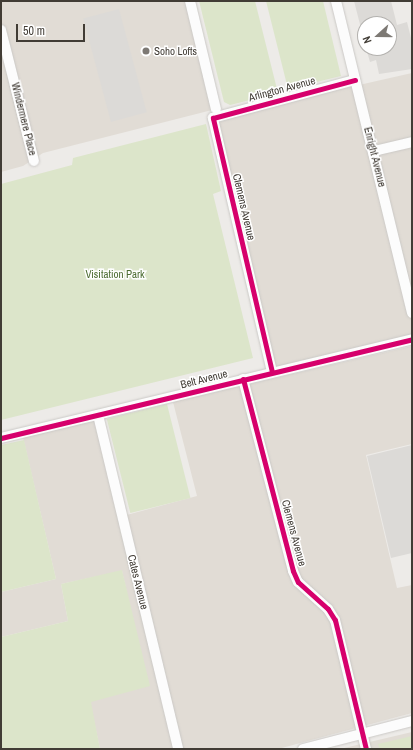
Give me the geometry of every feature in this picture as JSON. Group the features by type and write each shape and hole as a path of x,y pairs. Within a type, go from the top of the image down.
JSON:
{"street":[{"name":"Clemens Avenue","path":"190,1 213,97 215,113 272,372"},
{"name":"Enright Avenue","path":"336,1 374,151 412,313"},
{"name":"Windermere Place","path":"1,30 34,161"},
{"name":"Arlington Avenue","path":"215,113 355,80"},
{"path":"374,151 412,142"},
{"name":"Belt Avenue","path":"1,438 412,339"},
{"name":"Clemens Avenue","path":"243,379 293,571 298,582 328,609 335,620 366,749"},
{"name":"Cates Avenue","path":"98,415 178,749"},
{"path":"303,749 412,721"}],"shaded area":[{"path":"1,1 187,1 216,109 43,153 23,166 1,172"},
{"path":"354,1 391,1 395,16 358,16"},
{"path":"119,9 147,112 111,122 83,19"},
{"path":"407,22 412,42 412,69 379,74 376,60 370,62 368,56 397,56 397,25"},
{"path":"412,73 412,339 272,372 213,118"},
{"path":"412,346 412,444 366,455 397,588 412,585 412,713 278,749 100,749 90,702 131,611 122,571 61,584 68,621 1,637 1,592 56,579 22,433 98,415 123,516 197,496 173,402"},
{"path":"412,445 412,553 391,558 367,456"},
{"path":"412,732 412,749 340,749"}],"green space":[{"path":"199,1 255,1 278,93 230,105 224,102"},
{"path":"266,1 323,1 341,76 288,89"},
{"name":"Visitation Park","path":"206,124 221,191 213,194 253,358 1,420 1,184 72,165 73,158"},
{"path":"167,404 190,498 130,513 107,419"},
{"path":"24,440 56,579 1,592 1,445"},
{"path":"122,570 150,686 91,702 100,749 1,749 1,637 68,621 61,584"},
{"path":"412,736 412,749 380,749 378,744"}],"cycle path":[{"path":"272,372 213,118 355,80"},
{"path":"1,438 412,339"},
{"path":"243,379 293,571 298,582 328,609 335,620 366,749"}],"place":[{"name":"Soho Lofts","path":"146,51"}]}
